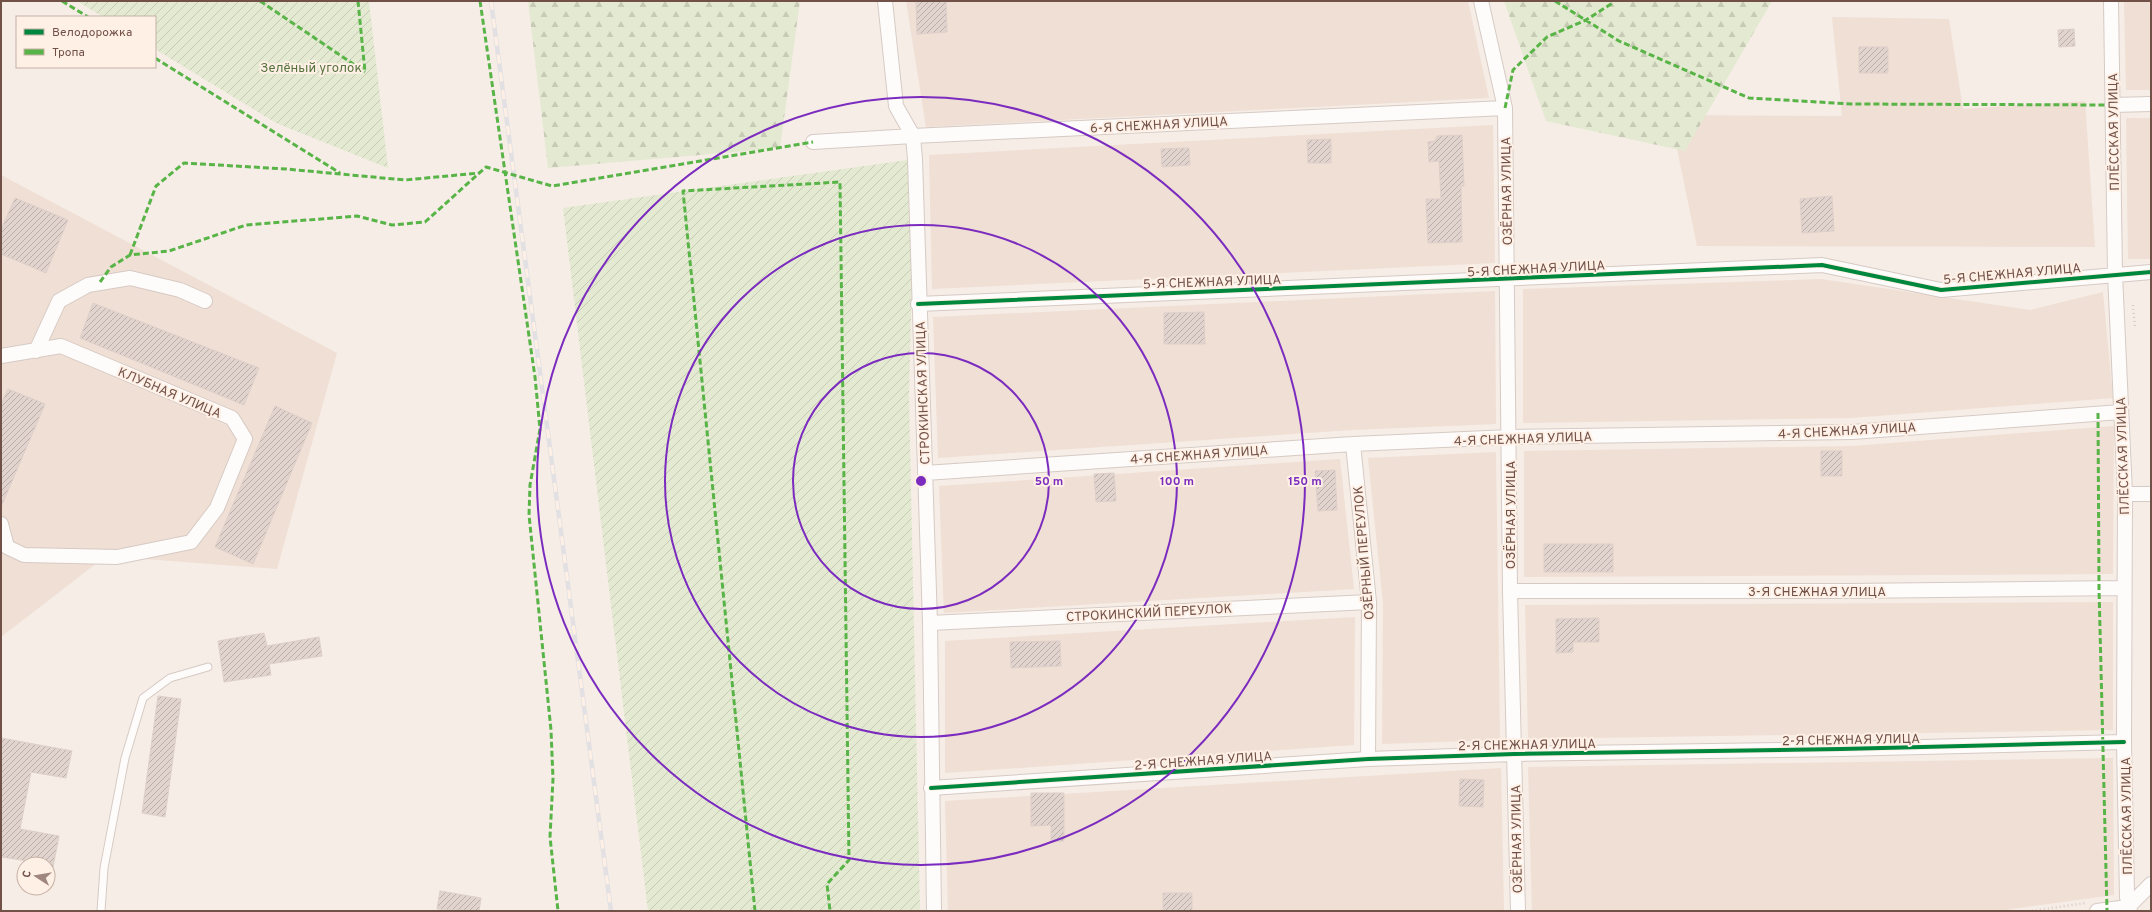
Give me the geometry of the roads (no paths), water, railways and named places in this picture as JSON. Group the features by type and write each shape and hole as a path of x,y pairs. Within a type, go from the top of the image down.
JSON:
{"street":[{"name":"СТРОКИНСКАЯ УЛИЦА","path":"885,1 896,106 914,136 918,304 930,622 931,788 934,911"},
{"name":"ОЗЁРНАЯ УЛИЦА","path":"1481,1 1505,108 1510,438 1510,592 1518,911"},
{"name":"ПЛЁССКАЯ УЛИЦА","path":"2110,1 2115,274 2125,494 2124,742 2129,909"},
{"path":"2112,105 2151,104"},
{"name":"6-Я СНЕЖНАЯ УЛИЦА","path":"813,142 1505,108"},
{"name":"5-Я СНЕЖНАЯ УЛИЦА","path":"918,304 1822,265 1941,290 2151,272"},
{"path":"36,351 59,302 88,285 130,278 180,290 205,301"},
{"name":"КЛУБНАЯ УЛИЦА","path":"1,356 60,346 232,418 245,439 216,508 191,542 117,556 24,555 8,547 1,524"},
{"name":"4-Я СНЕЖНАЯ УЛИЦА","path":"925,473 1353,444 1510,438 1852,432 2121,412"},
{"name":"ОЗЁРНЫЙ ПЕРЕУЛОК","path":"1353,444 1369,602 1368,759"},
{"path":"2125,494 2151,494"},
{"name":"3-Я СНЕЖНАЯ УЛИЦА","path":"1510,592 2124,588"},
{"name":"СТРОКИНСКИЙ ПЕРЕУЛОК","path":"930,622 1369,602"},
{"name":"2-Я СНЕЖНАЯ УЛИЦА","path":"931,788 1368,759 1514,754 1841,749 2124,742"},
{"path":"2094,907 2129,909 2151,884"}],"lane":[{"path":"102,911 104,868 125,758 143,698 170,678 208,667"}],"railway":[{"path":"491,1 611,911"}],"park label":[{"name":"Зелёный уголок","path":"311,67"}]}
